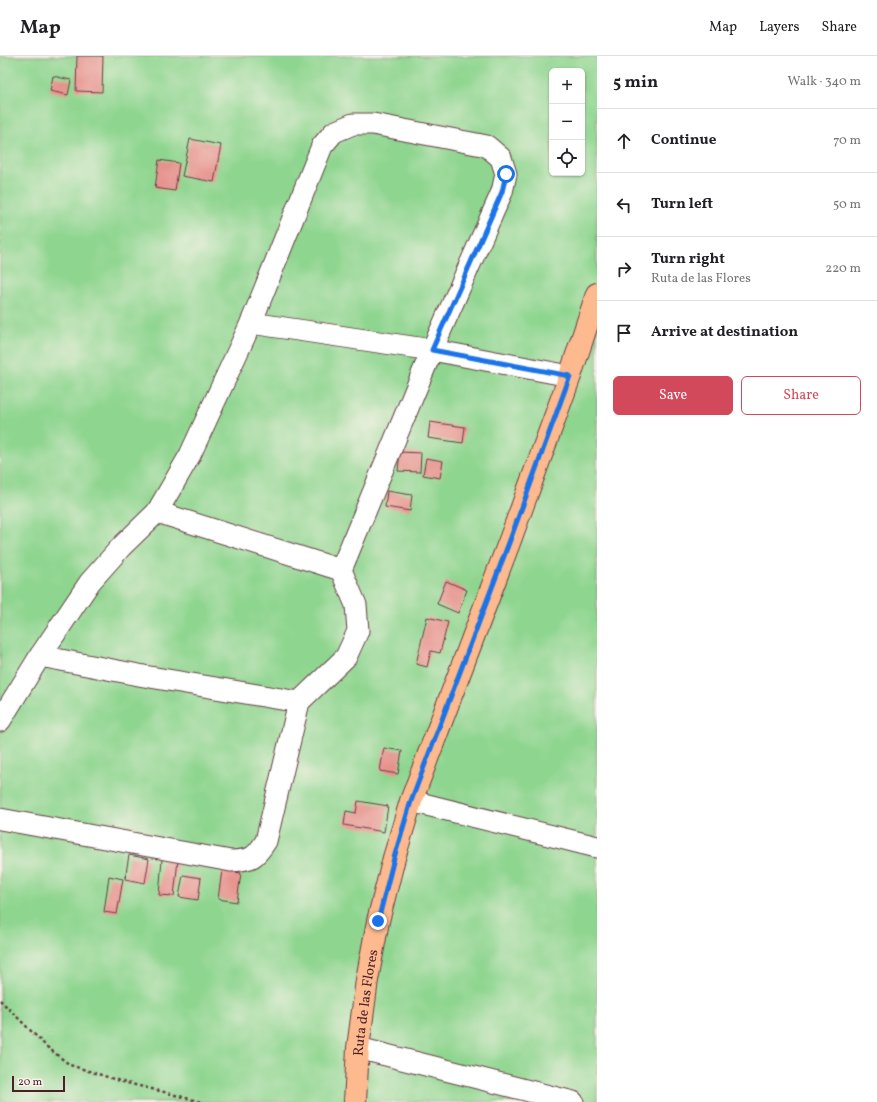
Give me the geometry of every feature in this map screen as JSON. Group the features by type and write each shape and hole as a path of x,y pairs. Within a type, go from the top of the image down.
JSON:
{"main road":[{"name":"Ruta de las Flores","path":"355,1102 358,1048 367,980 378,921 394,858 411,801 510,540 570,376 597,294"}],"street":[{"path":"0,721 40,656 90,582 121,547 157,512 190,455 251,323 322,146 334,132 353,124 373,124 487,146 501,158 506,174 502,192 432,350 341,570 356,605 358,631 346,657 299,702 266,841 258,853 246,860 231,861 0,819"},
{"path":"251,323 432,350 570,376"},
{"path":"157,512 341,570"},
{"path":"40,656 144,676 299,702"},
{"path":"411,801 597,847"},
{"path":"358,1048 573,1102"}],"path":[{"path":"0,1000 47,1047 70,1064 124,1082 200,1102"}],"green space":[{"path":"0,56 597,56 597,1102 0,1102"}],"building":[{"path":"77,56 103,56 102,92 76,91"},
{"path":"53,76 71,80 68,95 50,91"},
{"path":"190,139 221,145 214,182 182,176"},
{"path":"159,160 179,163 175,191 155,188"},
{"path":"430,422 465,427 463,443 428,438"},
{"path":"400,452 421,453 420,472 398,471"},
{"path":"426,458 443,461 440,478 423,475"},
{"path":"387,491 412,495 410,511 385,507"},
{"path":"446,581 467,590 458,613 437,604"},
{"path":"427,617 448,622 440,653 431,651 427,667 416,664"},
{"path":"384,748 402,751 398,774 380,771"},
{"path":"358,801 388,806 384,832 344,825 346,811 356,813"},
{"path":"129,855 149,859 145,883 125,879"},
{"path":"162,859 178,860 174,896 159,895"},
{"path":"222,870 241,873 237,902 218,899"},
{"path":"183,875 201,878 198,900 179,897"},
{"path":"109,876 123,879 117,914 104,912"}],"route":[{"path":"378,921 394,858 411,801 510,540 570,376 432,350 502,192 506,174"}]}
